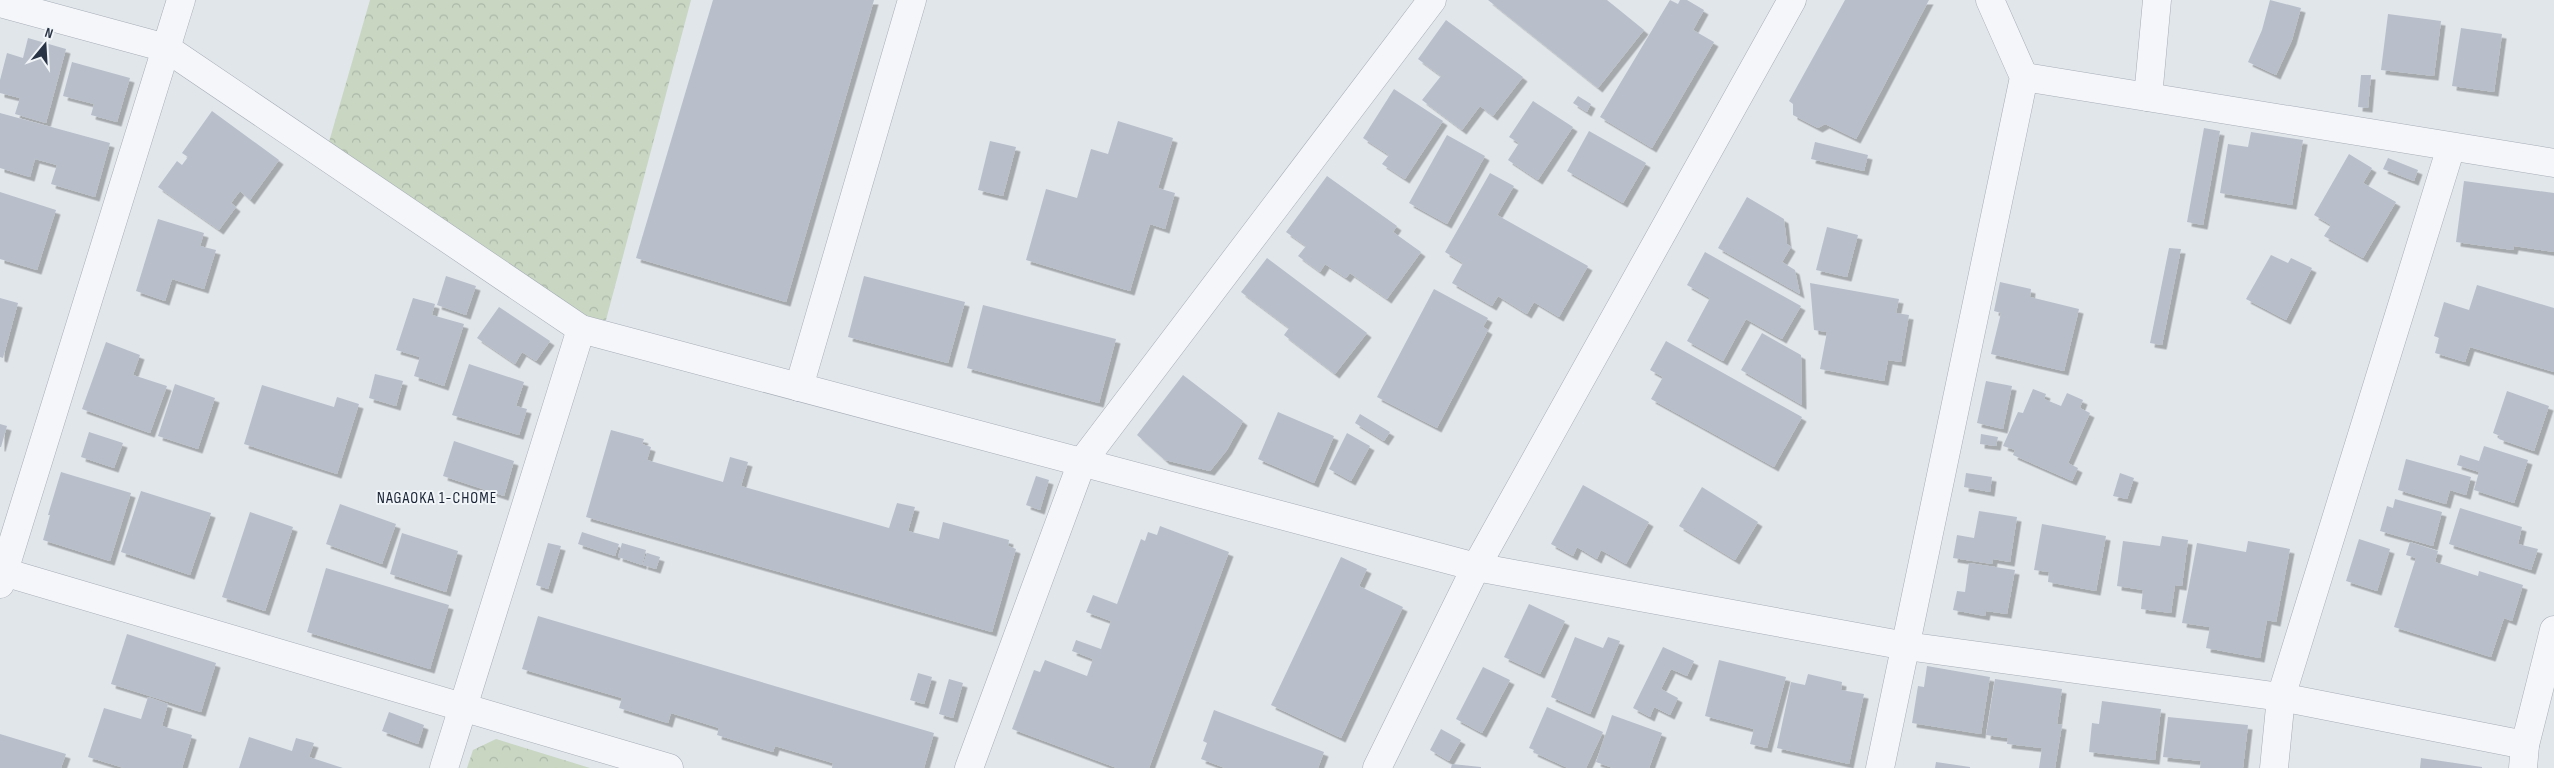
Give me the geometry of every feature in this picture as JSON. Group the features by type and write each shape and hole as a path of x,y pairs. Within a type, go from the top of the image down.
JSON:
{"street":[{"path":"181,0 1,575 669,768"},
{"path":"798,387 912,0"},
{"path":"969,768 1082,462 1432,0"},
{"path":"1376,768 1476,567 1792,0"},
{"path":"1880,768 2024,77 1990,0"},
{"path":"2148,97 2157,0"},
{"path":"0,3 166,48 582,329 1476,567 1906,646 2281,696 2524,757 2554,630"},
{"path":"2024,77 2554,163"},
{"path":"2274,768 2281,696 2451,146"},
{"path":"444,768 582,329"}],"green space":[{"path":"370,0 691,0 606,320 578,319 329,142"},
{"path":"496,739 590,768 467,768 473,750"}],"building":[{"path":"713,0 874,0 786,302 636,258"},
{"path":"1488,0 1607,0 1644,30 1598,88"},
{"path":"1670,0 1678,4 1680,0 1687,0 1704,10 1693,30 1714,42 1652,148 1600,117"},
{"path":"1845,0 1929,0 1856,139 1825,124 1818,128 1793,115 1793,104 1789,101"},
{"path":"2270,0 2301,8 2292,40 2276,75 2248,62 2262,30"},
{"path":"2388,14 2441,21 2434,76 2381,70"},
{"path":"1446,20 1523,77 1493,116 1480,106 1462,130 1422,100 1441,76 1418,59"},
{"path":"2461,28 2502,34 2494,92 2452,86"},
{"path":"28,38 66,49 46,123 15,114 20,98 0,93 0,80 7,53 23,58"},
{"path":"72,62 130,78 117,122 91,115 94,104 63,96"},
{"path":"2361,75 2371,75 2368,108 2358,107"},
{"path":"1394,89 1443,121 1405,179 1382,164 1389,155 1363,138"},
{"path":"1578,96 1591,104 1587,112 1573,103"},
{"path":"1533,101 1573,127 1538,180 1508,160 1519,143 1509,137"},
{"path":"212,111 279,160 250,200 240,191 231,203 236,207 219,230 158,187 177,161 182,165 188,157 182,153"},
{"path":"0,113 110,143 95,197 51,184 57,165 35,159 30,177 0,168"},
{"path":"1118,121 1173,138 1158,188 1175,193 1165,229 1150,224 1130,291 1026,260 1046,189 1077,198 1091,149 1108,154"},
{"path":"2204,128 2220,131 2203,225 2187,222"},
{"path":"1589,131 1646,163 1623,203 1567,171"},
{"path":"2251,132 2303,140 2292,205 2220,193 2228,144 2248,147"},
{"path":"1447,135 1485,156 1447,224 1409,203"},
{"path":"990,141 1016,147 1003,196 978,190"},
{"path":"1815,142 1868,155 1864,171 1811,159"},
{"path":"2349,154 2372,168 2363,183 2396,202 2363,258 2324,236 2331,225 2314,215"},
{"path":"2388,158 2418,170 2414,181 2383,169"},
{"path":"1490,173 1514,186 1497,215 1588,266 1559,317 1534,302 1527,314 1498,296 1492,306 1452,283 1463,263 1445,252"},
{"path":"1327,176 1397,226 1393,232 1421,252 1387,299 1350,273 1346,278 1325,264 1320,272 1298,256 1306,246 1286,232"},
{"path":"2464,181 2554,193 2554,252 2514,246 2513,250 2456,242"},
{"path":"0,192 56,210 37,270 0,259"},
{"path":"1747,197 1784,219 1787,244 1791,247 1782,262 1795,270 1800,294 1718,248"},
{"path":"158,219 204,233 200,246 216,250 204,289 172,279 165,301 136,291"},
{"path":"1827,227 1858,235 1847,277 1816,270"},
{"path":"2169,248 2181,249 2162,345 2150,343"},
{"path":"1705,252 1801,306 1782,339 1746,319 1723,361 1687,341 1710,298 1687,285"},
{"path":"2271,255 2288,263 2291,258 2312,268 2286,320 2246,299"},
{"path":"1267,258 1367,333 1335,374 1284,335 1289,328 1241,292"},
{"path":"446,276 476,286 466,315 437,305"},
{"path":"864,276 965,302 948,363 848,337"},
{"path":"2000,282 2031,289 2030,297 2079,309 2064,371 1991,354 2001,313 1994,311"},
{"path":"1810,283 1899,299 1896,313 1909,315 1901,362 1888,360 1884,381 1820,369 1827,332 1814,330"},
{"path":"2477,285 2554,308 2554,372 2470,347 2465,362 2435,353 2439,338 2434,336 2444,302 2469,310"},
{"path":"1434,289 1488,318 1483,327 1488,330 1437,428 1377,397"},
{"path":"0,298 18,303 3,358 0,357"},
{"path":"413,298 435,304 432,315 464,324 444,386 414,376 420,357 396,350"},
{"path":"983,305 1116,339 1099,403 967,368"},
{"path":"499,307 550,341 536,361 522,352 515,364 477,338"},
{"path":"1762,333 1801,355 1802,405 1741,370"},
{"path":"1666,341 1802,417 1774,467 1651,399 1663,377 1650,370"},
{"path":"106,342 140,355 133,375 167,386 150,433 82,409"},
{"path":"469,364 524,382 516,406 527,409 519,435 452,415"},
{"path":"375,374 403,381 396,406 369,398"},
{"path":"1183,375 1243,421 1227,450 1210,471 1165,460 1137,435"},
{"path":"1986,381 2012,386 2003,429 1977,423"},
{"path":"175,384 215,398 198,449 158,436"},
{"path":"262,385 334,407 337,397 359,404 337,474 244,444"},
{"path":"2033,389 2046,394 2044,399 2061,406 2067,393 2083,400 2080,408 2090,413 2068,463 2078,468 2072,481 2013,455 2015,450 2003,446 2018,412 2023,413"},
{"path":"2507,391 2549,406 2534,451 2499,439 2500,436 2493,433"},
{"path":"1278,412 1334,436 1314,483 1258,459"},
{"path":"1360,414 1390,432 1384,441 1355,423"},
{"path":"0,424 7,426 1,447 0,447"},
{"path":"611,430 644,439 642,444 651,447 647,460 723,482 730,457 748,462 741,486 889,528 897,503 915,507 908,531 939,539 943,522 1009,540 1008,546 1016,549 992,632 586,517"},
{"path":"89,432 123,443 114,468 81,457"},
{"path":"1347,433 1370,446 1351,481 1329,469"},
{"path":"1981,434 1998,437 1996,446 1980,444"},
{"path":"454,441 514,461 504,496 443,476"},
{"path":"2484,446 2528,460 2514,503 2474,490 2479,472 2457,465 2460,455 2479,461"},
{"path":"2406,459 2471,477 2466,495 2450,490 2446,504 2398,490"},
{"path":"61,472 131,493 110,561 43,540 50,515 48,515"},
{"path":"1966,473 1992,477 1990,492 1964,487"},
{"path":"2120,473 2134,478 2127,499 2113,496"},
{"path":"1036,476 1049,480 1040,510 1026,505"},
{"path":"1583,485 1649,522 1626,564 1601,550 1597,559 1577,547 1573,556 1551,544"},
{"path":"1702,487 1758,522 1735,560 1679,526"},
{"path":"141,491 211,513 190,575 121,552"},
{"path":"2395,499 2442,512 2433,546 2380,531 2387,506 2393,508"},
{"path":"340,504 396,524 382,564 326,544"},
{"path":"2460,508 2522,527 2518,544 2538,549 2531,570 2449,544"},
{"path":"1979,511 2017,517 2010,562 1993,559 1992,564 1953,558 1957,535 1974,538"},
{"path":"250,512 293,527 265,611 222,597"},
{"path":"2042,524 2106,536 2096,591 2048,582 2049,572 2034,570"},
{"path":"1160,526 1229,552 1149,768 1117,768 1012,729 1034,670 1040,672 1045,660 1087,676 1093,659 1072,651 1076,640 1101,649 1111,621 1086,612 1093,595 1117,604 1141,539 1145,541 1148,532 1157,535"},
{"path":"582,532 619,544 615,556 578,544"},
{"path":"402,533 458,551 446,592 390,574"},
{"path":"2162,536 2188,540 2182,586 2175,585 2171,613 2141,609 2143,590 2117,586 2123,541 2160,546"},
{"path":"2359,539 2390,549 2377,591 2346,581"},
{"path":"2248,541 2290,549 2276,622 2267,620 2260,658 2206,648 2210,627 2182,623 2197,543 2246,552"},
{"path":"2410,542 2438,551 2435,562 2478,576 2479,571 2523,585 2512,621 2504,618 2491,657 2394,627 2416,558 2406,555"},
{"path":"548,543 561,546 548,589 536,585"},
{"path":"622,543 646,550 642,565 618,557"},
{"path":"647,553 660,557 656,569 643,565"},
{"path":"1341,557 1367,569 1359,586 1403,607 1341,738 1271,705"},
{"path":"1969,563 2015,570 2007,614 1986,611 1985,616 1953,610 1957,591 1965,592"},
{"path":"326,568 449,605 430,669 307,632"},
{"path":"1529,604 1565,621 1540,674 1504,657"},
{"path":"538,616 934,733 924,768 832,768 833,763 775,746 773,752 717,735 719,728 671,713 668,723 619,708 622,698 522,669"},
{"path":"127,634 216,663 201,712 111,684"},
{"path":"1575,637 1603,648 1608,637 1620,641 1590,714 1551,697"},
{"path":"1663,647 1694,661 1687,676 1671,669 1661,689 1678,698 1670,715 1654,707 1650,717 1633,708"},
{"path":"1719,660 1786,677 1767,748 1750,744 1754,729 1705,716"},
{"path":"1927,666 1990,677 1981,734 1912,723 1918,686 1924,687"},
{"path":"1483,667 1510,680 1482,733 1456,719"},
{"path":"918,673 932,677 924,704 910,700"},
{"path":"1808,674 1842,682 1841,690 1864,694 1849,764 1777,748 1791,682 1805,685"},
{"path":"949,679 963,683 953,718 939,714"},
{"path":"1995,679 2062,689 2057,724 2062,725 2055,768 2039,768 2042,748 2007,744 2008,738 1986,735"},
{"path":"148,697 168,704 162,726 192,735 182,768 124,768 88,757 104,708 141,719"},
{"path":"2102,701 2161,709 2155,760 2089,752 2092,723 2099,724"},
{"path":"1547,707 1603,732 1586,768 1568,768 1533,752 1534,750 1529,748"},
{"path":"1214,710 1324,752 1318,768 1225,768 1201,759 1207,743 1203,741"},
{"path":"389,712 424,725 418,744 382,731"},
{"path":"1612,715 1662,733 1649,768 1613,768 1596,762"},
{"path":"2168,717 2248,725 2243,768 2200,768 2201,761 2163,757"},
{"path":"1441,729 1461,740 1449,761 1430,750"},
{"path":"0,734 66,754 61,768 0,768"},
{"path":"249,737 292,751 296,738 314,743 309,757 343,768 239,768"},
{"path":"2421,758 2482,767 2482,768 2420,768"},
{"path":"1936,762 1970,767 1970,768 1935,768"},
{"path":"1452,764 1481,767 1481,768 1451,768"}],"district":[{"name":"NAGAOKA 1-CHOME","path":"437,498"}]}
